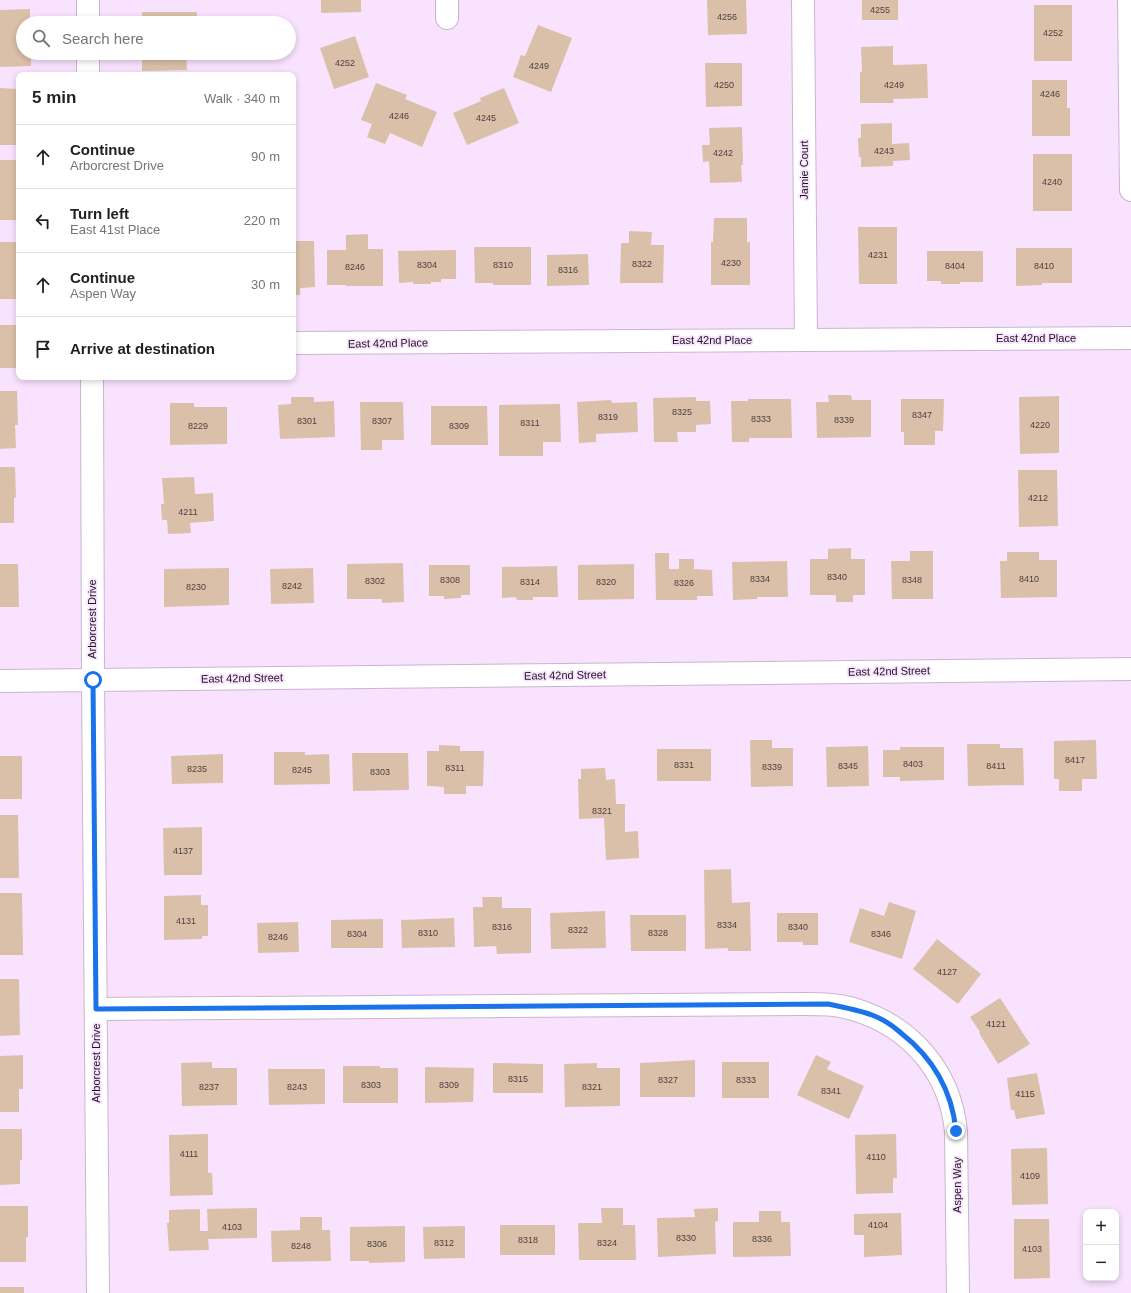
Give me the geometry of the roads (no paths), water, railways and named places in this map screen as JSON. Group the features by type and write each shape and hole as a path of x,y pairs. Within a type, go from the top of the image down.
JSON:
{"street":[{"path":"88,0 88,16"},
{"name":"Jamie Court","path":"803,0 806,340"},
{"path":"1130,8 1131,190"},
{"path":"88,60 88,72"},
{"name":"East 42nd Place","path":"296,343 1131,338"},
{"name":"Arborcrest Drive","path":"92,380 98,1293"},
{"name":"East 42nd Street","path":"0,681 1131,669"},
{"name":"Aspen Way","path":"96,1009 828,1004 851,1008 874,1016 894,1027 913,1042 934,1067 945,1088 953,1109 957,1143 958,1293"}]}
